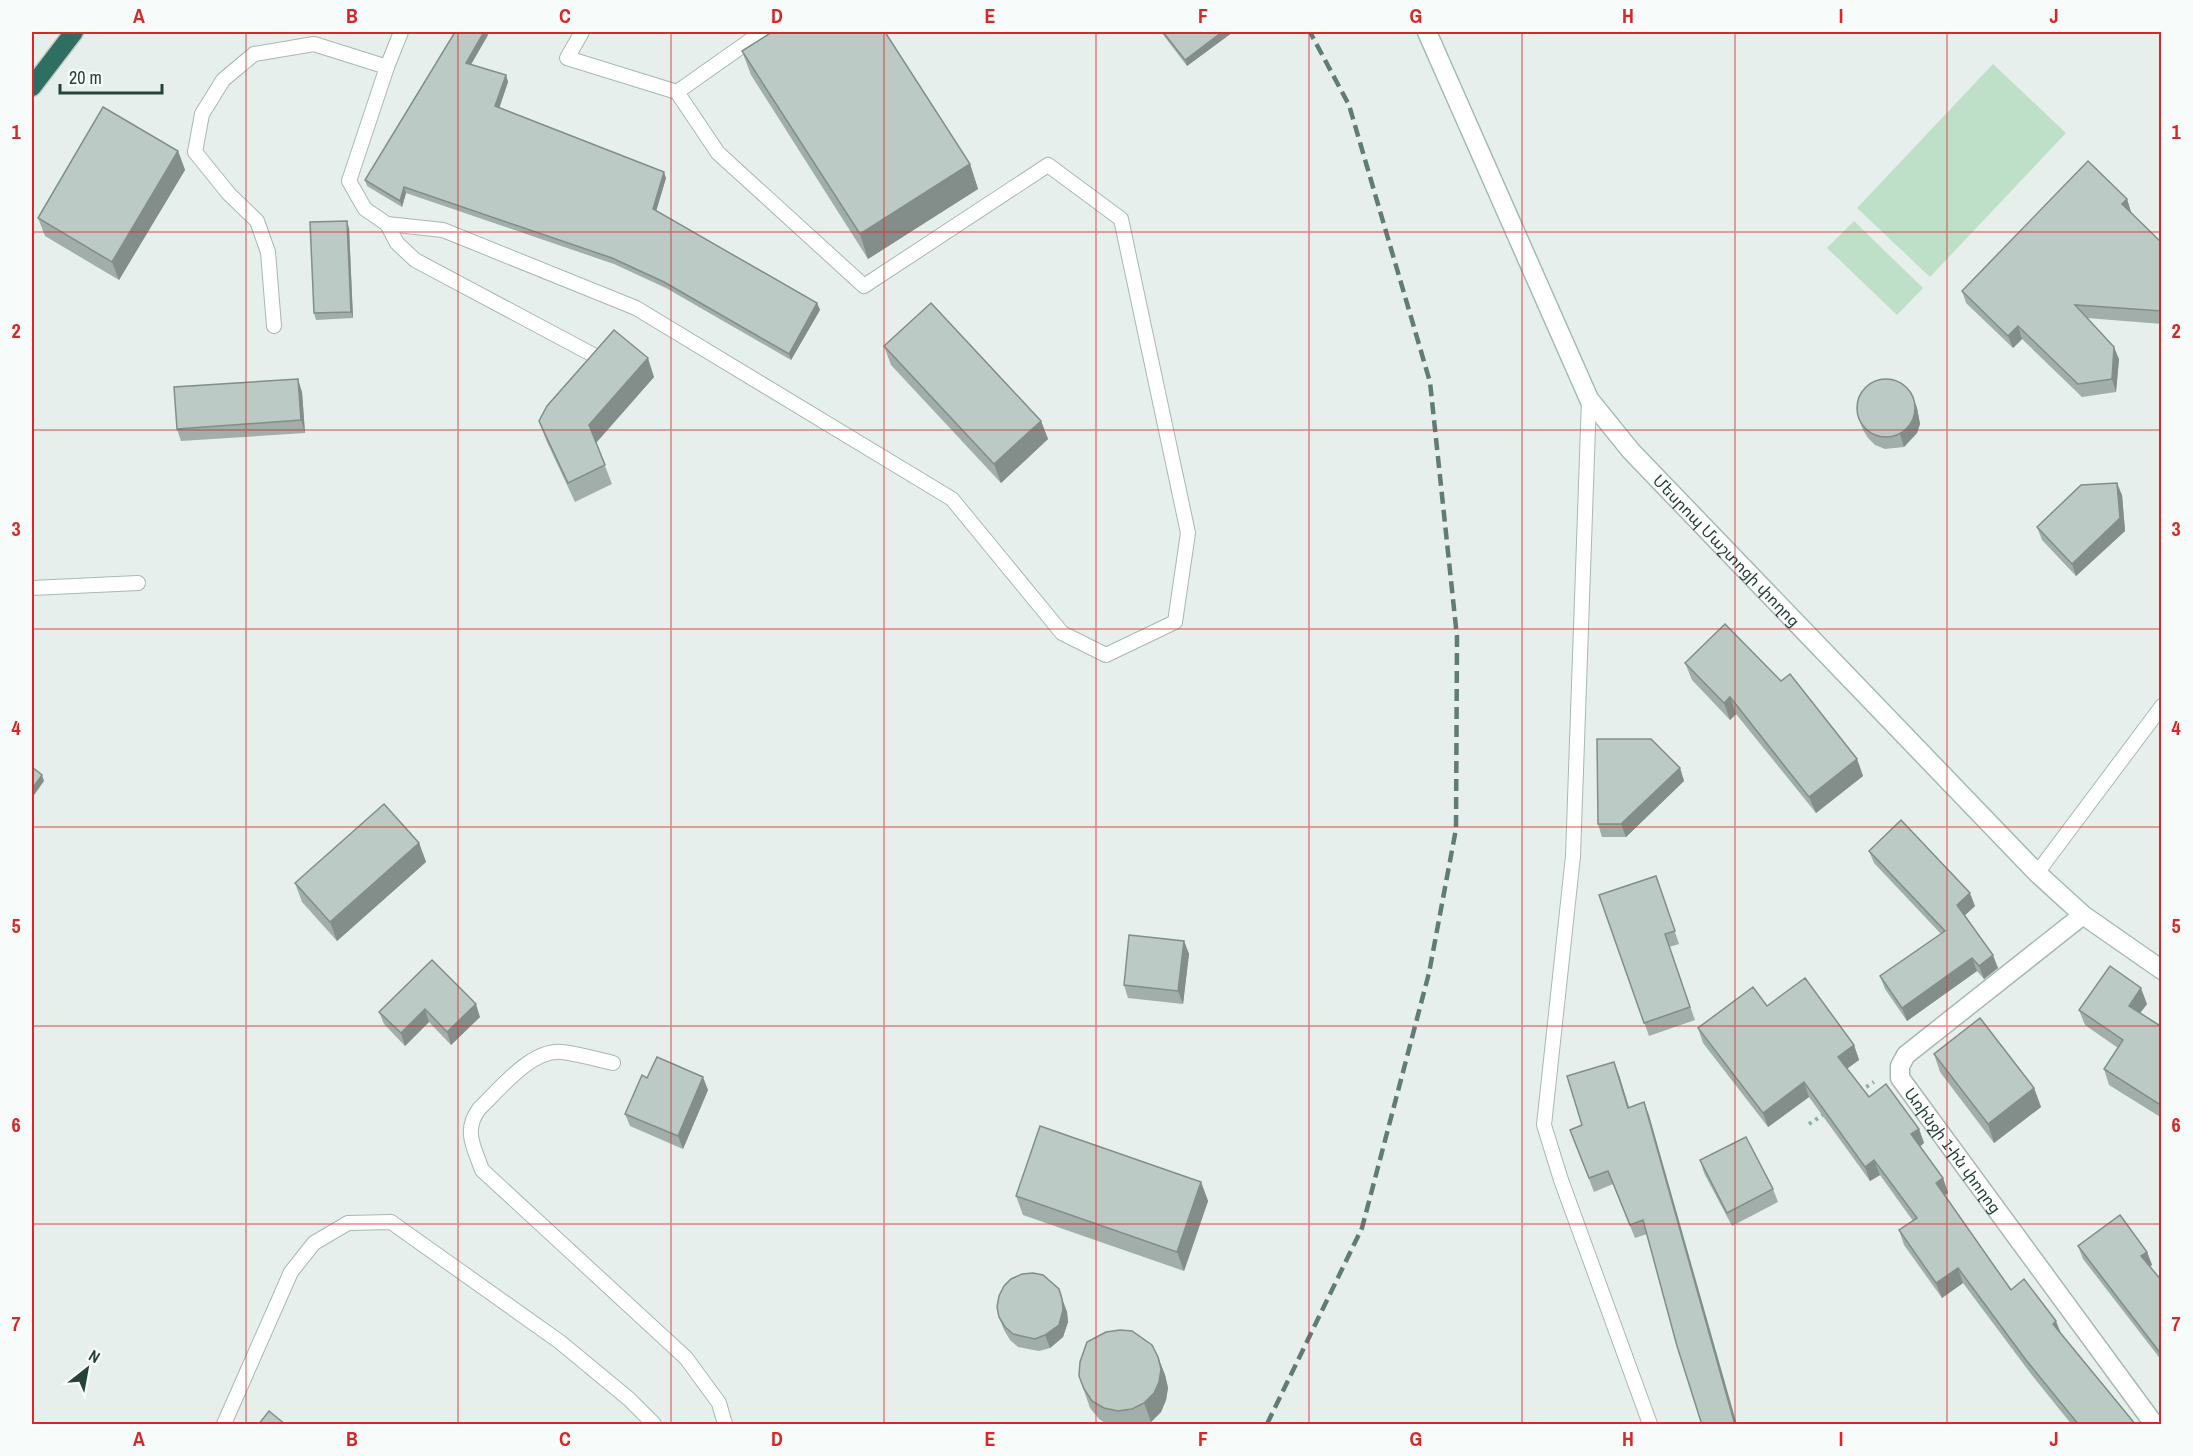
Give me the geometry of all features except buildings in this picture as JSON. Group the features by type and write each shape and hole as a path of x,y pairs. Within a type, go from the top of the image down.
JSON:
{"highway":[{"path":"32,87 74,32"}],"street":[{"name":"Մեսրոպ Մաշտոցի փողոց","path":"1427,32 1589,399 1631,451 2037,873 2083,915 2162,970"},
{"name":"Առինջի 1-ին փողոց","path":"2083,915 1906,1055 1900,1066 1900,1078 2154,1425"}],"lane":[{"path":"401,32 349,181 365,209 387,224 443,230 636,308 952,500 1062,633 1106,655 1175,621 1188,533 1121,219 1048,165 864,286 718,153 677,92 567,58 582,32"},
{"path":"677,92 762,32"},
{"path":"274,326 268,252 257,221 230,194 195,152 202,114 223,80 254,54 314,44 387,67"},
{"path":"387,224 396,243 415,260 598,358"},
{"path":"1589,399 1574,856 1544,1125 1561,1180 1650,1425"},
{"path":"32,588 138,583"},
{"path":"2037,873 2162,706"},
{"path":"613,1063 561,1052 545,1053 534,1058 479,1109 472,1119 470,1136 482,1170 686,1358 719,1404 725,1425"},
{"path":"224,1425 291,1272 314,1243 348,1223 391,1222 560,1342 629,1399 654,1425"}],"path":[{"path":"1860,1092 1900,1066"},
{"path":"1809,1124 1829,1111"}],"green space":[{"path":"1993,64 2066,133 1930,277 1857,208"},
{"path":"1854,221 1923,288 1897,315 1827,248"}],"railway":[{"path":"1267,1424 1362,1228 1429,973 1456,829 1457,637 1430,382 1349,105 1310,32"}]}
